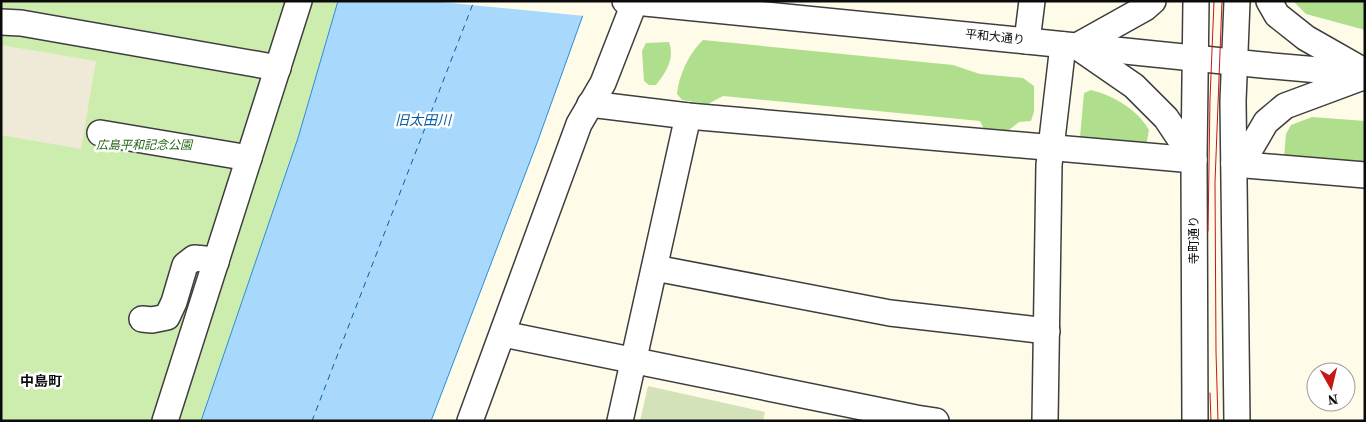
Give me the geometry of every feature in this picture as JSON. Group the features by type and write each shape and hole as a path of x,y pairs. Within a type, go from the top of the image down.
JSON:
{"street":[{"path":"8,1 11,22 278,68"},
{"path":"165,421 299,1"},
{"path":"1027,40 1032,1"},
{"path":"1070,46 1145,8 1153,1"},
{"name":"寺町通り","path":"1195,421 1194,58 1196,1"},
{"path":"1236,421 1234,62 1237,1"},
{"path":"1269,1 1277,15 1306,38 1365,74"},
{"path":"470,421 579,124 603,83 631,2"},
{"name":"平和大通り","path":"631,2 1365,74"},
{"path":"1045,421 1049,165 1070,46"},
{"path":"1070,46 1134,86 1171,125 1194,160"},
{"path":"1234,164 1246,156 1266,122 1285,106 1365,74"},
{"path":"590,104 688,116 1194,160"},
{"path":"620,421 688,116"},
{"path":"100,133 249,158"},
{"path":"1234,164 1365,175"},
{"path":"142,319 152,320 167,317 174,302 185,265 194,258 216,262"},
{"path":"655,268 890,313 1047,331"},
{"path":"503,334 936,421"}],"green space":[{"name":"広島平和記念公園","path":"1,1 338,1 298,138 201,421 1,421"},
{"path":"1293,1 1365,1 1365,30 1306,14"},
{"path":"703,40 953,65 980,74 1023,78 1034,86 1034,112 1031,121 1019,122 1008,131 984,129 980,121 723,96 708,104 682,100 677,94 682,72 693,51"},
{"path":"669,42 671,54 668,65 656,85 649,85 644,81 642,51 646,43"},
{"path":"1091,90 1124,104 1144,122 1149,130 1146,146 1080,137 1084,93"},
{"path":"1312,117 1365,121 1365,164 1284,157 1286,134 1291,125"},
{"path":"648,386 765,412 763,421 640,421"}],"shaded area":[{"path":"1,45 96,61 81,149 1,135"}],"water":[{"name":"旧太田川","path":"338,1 588,1 537,143 431,421 201,421 298,138"}],"pier":[{"path":"430,1 590,1 585,16"}],"ferry route":[{"path":"312,421 474,1"}],"tram line":[{"path":"1208,231 1214,1"},
{"path":"1218,421 1215,182 1222,1"},
{"path":"1210,393 1211,421"}],"district":[{"name":"中島町","path":"41,381"}]}
